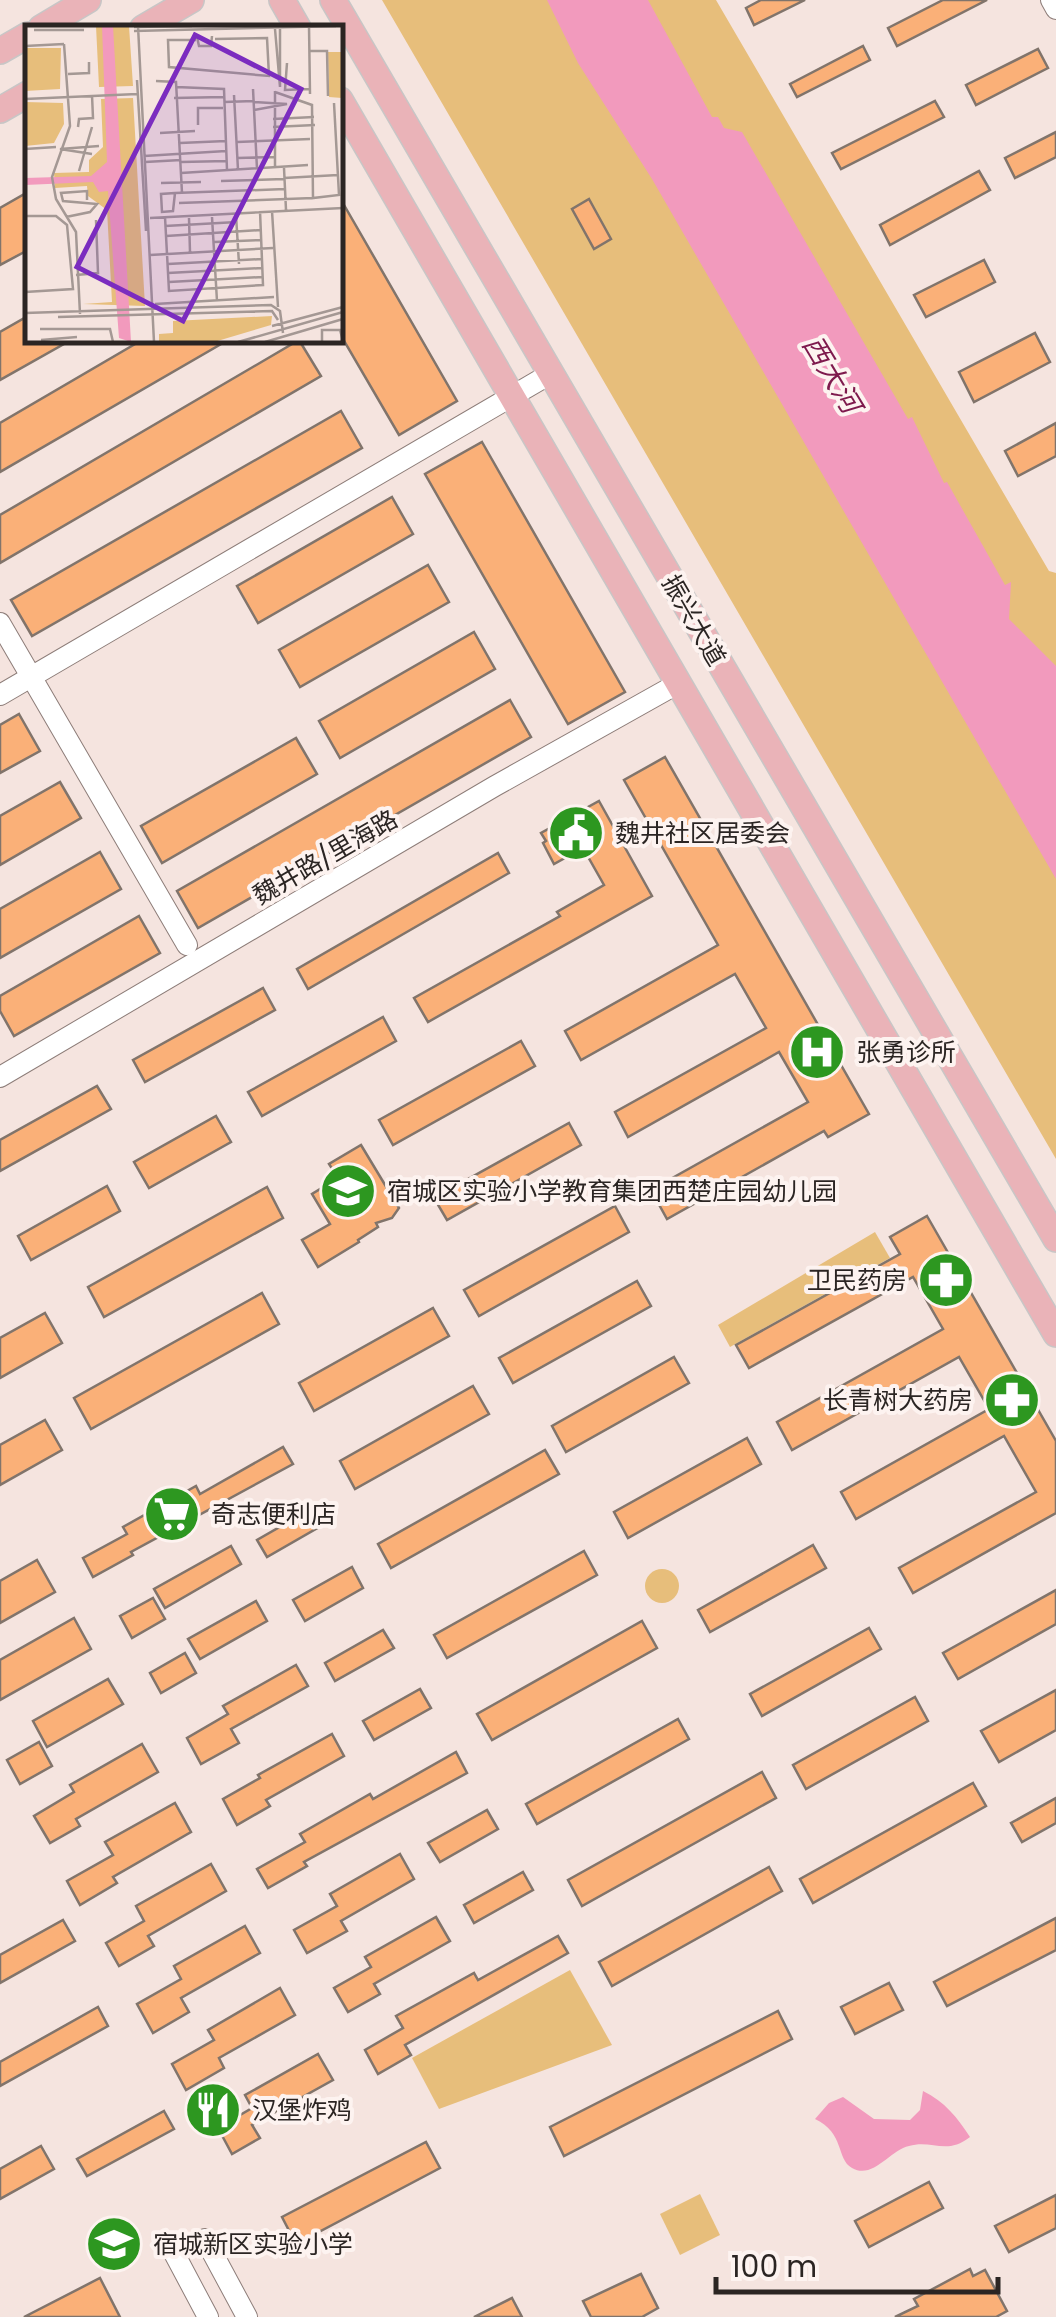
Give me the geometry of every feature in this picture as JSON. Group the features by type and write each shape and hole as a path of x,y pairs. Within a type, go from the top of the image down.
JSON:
{"main road":[{"path":"45,25 88,0"},
{"path":"149,25 192,0"},
{"path":"282,0 296,25"},
{"name":"振兴大道","path":"332,0 1056,1239"},
{"path":"0,51 25,37"},
{"path":"0,110 25,96"},
{"name":"振兴大道","path":"342,103 1056,1334"}],"street":[{"path":"1051,0 1056,9"},
{"path":"0,695 550,374"},
{"path":"0,623 187,946"},
{"name":"魏井路/里海路","path":"0,1077 495,786 677,684"},
{"path":"208,2317 174,2253 205,2239 248,2317"}],"shaded area":[{"path":"382,0 716,0 1049,571 1056,573 1056,1159"},
{"path":"875,1232 890,1258 730,1347 718,1325"},
{"path":"662,1569 674,1574 679,1586 674,1598 662,1603 650,1598 645,1586 650,1574"},
{"path":"570,1970 612,2045 439,2109 412,2058"},
{"path":"700,2194 720,2235 680,2255 660,2214"}],"water":[{"name":"西大河","path":"547,0 648,0 712,117 718,117 724,128 742,132 908,419 912,417 944,483 947,482 1005,585 1011,582 1009,619 1056,666 1056,879 652,179 578,63"},
{"path":"923,2091 950,2111 970,2137 954,2145 909,2146 860,2171 847,2164 836,2138 815,2119 829,2103 843,2097 874,2119 910,2120 920,2110"}],"building":[{"path":"761,0 805,0 754,25 746,8"},
{"path":"943,0 987,0 897,46 888,28"},
{"path":"863,46 870,60 797,97 790,84"},
{"path":"1038,49 1048,68 976,105 966,85"},
{"path":"935,101 944,117 841,169 832,153"},
{"path":"1056,132 1056,157 1015,178 1005,158"},
{"path":"979,171 990,190 890,245 880,225"},
{"path":"25,194 25,252 0,265 0,208"},
{"path":"589,199 611,239 594,249 572,209"},
{"path":"342,201 457,401 399,435 342,337"},
{"path":"984,260 995,282 926,317 914,295"},
{"path":"25,318 25,342 67,342 0,380 0,332"},
{"path":"1035,333 1050,362 974,402 959,372"},
{"path":"139,342 225,342 0,472 0,423"},
{"path":"296,342 300,342 321,376 0,563 0,515"},
{"path":"341,411 362,448 32,636 11,600"},
{"path":"1056,423 1056,456 1018,476 1005,451"},
{"path":"482,442 625,692 568,724 425,474"},
{"path":"392,497 413,534 258,623 237,586"},
{"path":"428,565 449,602 300,687 279,650"},
{"path":"474,632 495,669 340,758 319,721"},
{"path":"510,700 531,737 198,928 177,891"},
{"path":"19,714 40,751 0,773 0,725"},
{"path":"296,738 317,774 162,863 141,826"},
{"path":"665,757 869,1114 828,1137 824,1131 667,1219 651,1190 808,1102 779,1052 628,1137 615,1112 766,1028 735,974 581,1060 565,1031 718,945 624,780"},
{"path":"60,782 81,818 0,865 0,816"},
{"path":"599,801 652,896 428,1022 414,998 560,916 557,912 604,885 583,848 554,864 541,833"},
{"path":"100,852 121,889 0,958 0,909"},
{"path":"498,853 509,873 308,989 297,969"},
{"path":"139,916 160,953 14,1036 0,1011 0,996"},
{"path":"263,988 275,1010 145,1082 133,1060"},
{"path":"383,1017 396,1041 262,1116 248,1092"},
{"path":"521,1041 535,1066 393,1145 379,1120"},
{"path":"97,1086 111,1109 0,1171 0,1140"},
{"path":"216,1116 231,1142 149,1188 134,1162"},
{"path":"569,1123 581,1145 447,1220 434,1198"},
{"path":"361,1145 399,1208 392,1218 376,1223 378,1227 359,1242 318,1267 302,1240 330,1224 312,1194 338,1178 329,1164"},
{"path":"107,1186 120,1211 31,1260 18,1236"},
{"path":"267,1187 283,1218 104,1317 88,1287"},
{"path":"615,1206 629,1232 479,1316 464,1290"},
{"path":"927,1216 1056,1441 1056,1513 913,1593 899,1568 1036,1492 1004,1436 856,1519 841,1492 989,1409 959,1357 792,1450 777,1422 943,1329 913,1277 749,1368 736,1345 900,1254 890,1237"},
{"path":"637,1281 651,1306 513,1383 499,1358"},
{"path":"262,1293 279,1324 91,1429 74,1398"},
{"path":"433,1308 449,1336 314,1411 299,1383"},
{"path":"45,1313 62,1343 0,1378 0,1338"},
{"path":"674,1357 689,1383 566,1452 552,1426"},
{"path":"473,1386 489,1414 355,1489 340,1461"},
{"path":"45,1420 62,1450 0,1485 0,1445"},
{"path":"747,1438 761,1464 628,1538 614,1512"},
{"path":"283,1447 293,1464 131,1552 133,1555 93,1577 83,1558 127,1534 123,1527 196,1486 200,1494"},
{"path":"545,1450 559,1474 391,1568 378,1544"},
{"path":"318,1505 328,1522 267,1557 257,1540"},
{"path":"813,1545 826,1568 710,1632 698,1610"},
{"path":"231,1546 241,1564 165,1608 154,1589"},
{"path":"584,1551 597,1575 447,1658 434,1635"},
{"path":"37,1560 55,1592 0,1623 0,1581"},
{"path":"352,1567 363,1588 305,1621 293,1600"},
{"path":"1056,1590 1056,1624 958,1679 943,1653"},
{"path":"153,1598 165,1619 132,1638 120,1616"},
{"path":"256,1601 267,1621 200,1659 188,1639"},
{"path":"74,1618 91,1649 0,1700 0,1660"},
{"path":"642,1621 657,1648 492,1740 477,1714"},
{"path":"869,1628 881,1649 762,1716 750,1694"},
{"path":"383,1630 394,1648 335,1681 325,1663"},
{"path":"185,1653 196,1673 161,1693 150,1673"},
{"path":"296,1665 308,1686 231,1729 239,1743 201,1764 187,1738 228,1714 223,1706"},
{"path":"108,1679 123,1704 47,1747 33,1721"},
{"path":"420,1689 431,1708 374,1740 363,1721"},
{"path":"1056,1690 1056,1730 999,1762 981,1731"},
{"path":"915,1697 928,1721 806,1789 793,1765"},
{"path":"678,1719 689,1739 537,1824 526,1804"},
{"path":"332,1734 344,1756 266,1800 270,1806 237,1825 223,1799"},
{"path":"39,1742 52,1766 20,1784 7,1760"},
{"path":"142,1744 158,1772 76,1819 80,1826 50,1843 34,1816 74,1792 70,1785"},
{"path":"456,1752 467,1773 304,1862 307,1866 268,1888 257,1869 305,1842 300,1834"},
{"path":"762,1772 776,1798 582,1906 568,1880"},
{"path":"973,1783 986,1806 813,1903 800,1879"},
{"path":"1056,1798 1056,1823 1022,1842 1011,1823"},
{"path":"175,1803 191,1832 113,1877 117,1883 80,1905 67,1881 113,1855 105,1842"},
{"path":"487,1810 498,1829 440,1862 428,1843"},
{"path":"400,1854 414,1879 341,1921 347,1931 307,1953 294,1930 337,1906 330,1894"},
{"path":"211,1864 226,1891 148,1936 154,1946 119,1966 106,1943 144,1921 136,1906"},
{"path":"769,1867 782,1891 612,1986 599,1962"},
{"path":"523,1872 533,1890 474,1923 464,1905"},
{"path":"436,1917 450,1941 374,1984 380,1994 348,2012 334,1988 371,1967 365,1957"},
{"path":"1056,1918 1056,1950 947,2006 934,1982"},
{"path":"63,1920 75,1941 0,1983 0,1955"},
{"path":"245,1926 260,1953 181,1998 189,2012 153,2033 137,2004 181,1979 174,1966"},
{"path":"558,1936 568,1953 405,2045 411,2055 378,2074 365,2050 403,2028 396,2016 474,1973 478,1980"},
{"path":"889,1983 903,2010 855,2034 841,2007"},
{"path":"280,1988 295,2015 219,2058 224,2068 186,2090 172,2064 214,2040 208,2030"},
{"path":"98,2007 108,2026 0,2086 0,2062"},
{"path":"778,2011 792,2039 564,2156 550,2127"},
{"path":"318,2054 333,2080 252,2125 260,2138 232,2154 218,2128 252,2108 245,2095"},
{"path":"164,2111 174,2129 87,2176 77,2159"},
{"path":"426,2142 440,2168 296,2244 282,2217"},
{"path":"41,2146 54,2169 0,2199 0,2169"},
{"path":"929,2182 943,2208 869,2247 855,2221"},
{"path":"1056,2195 1056,2228 1009,2252 995,2226"},
{"path":"970,2269 973,2276 985,2270 1007,2311 996,2317 895,2317 918,2306 914,2299"},
{"path":"641,2274 658,2308 642,2317 591,2317 583,2301"},
{"path":"100,2278 120,2317 24,2317"},
{"path":"512,2298 522,2317 474,2317"}],"place":[{"name":"魏井社区居委会","path":"576,833"},
{"name":"张勇诊所","path":"817,1052"},
{"name":"宿城区实验小学教育集团西楚庄园幼儿园","path":"348,1191"},
{"name":"卫民药房","path":"946,1280"},
{"name":"长青树大药房","path":"1012,1400"},
{"name":"奇志便利店","path":"172,1514"},
{"name":"汉堡炸鸡","path":"213,2110"},
{"name":"宿城新区实验小学","path":"114,2244"}]}
